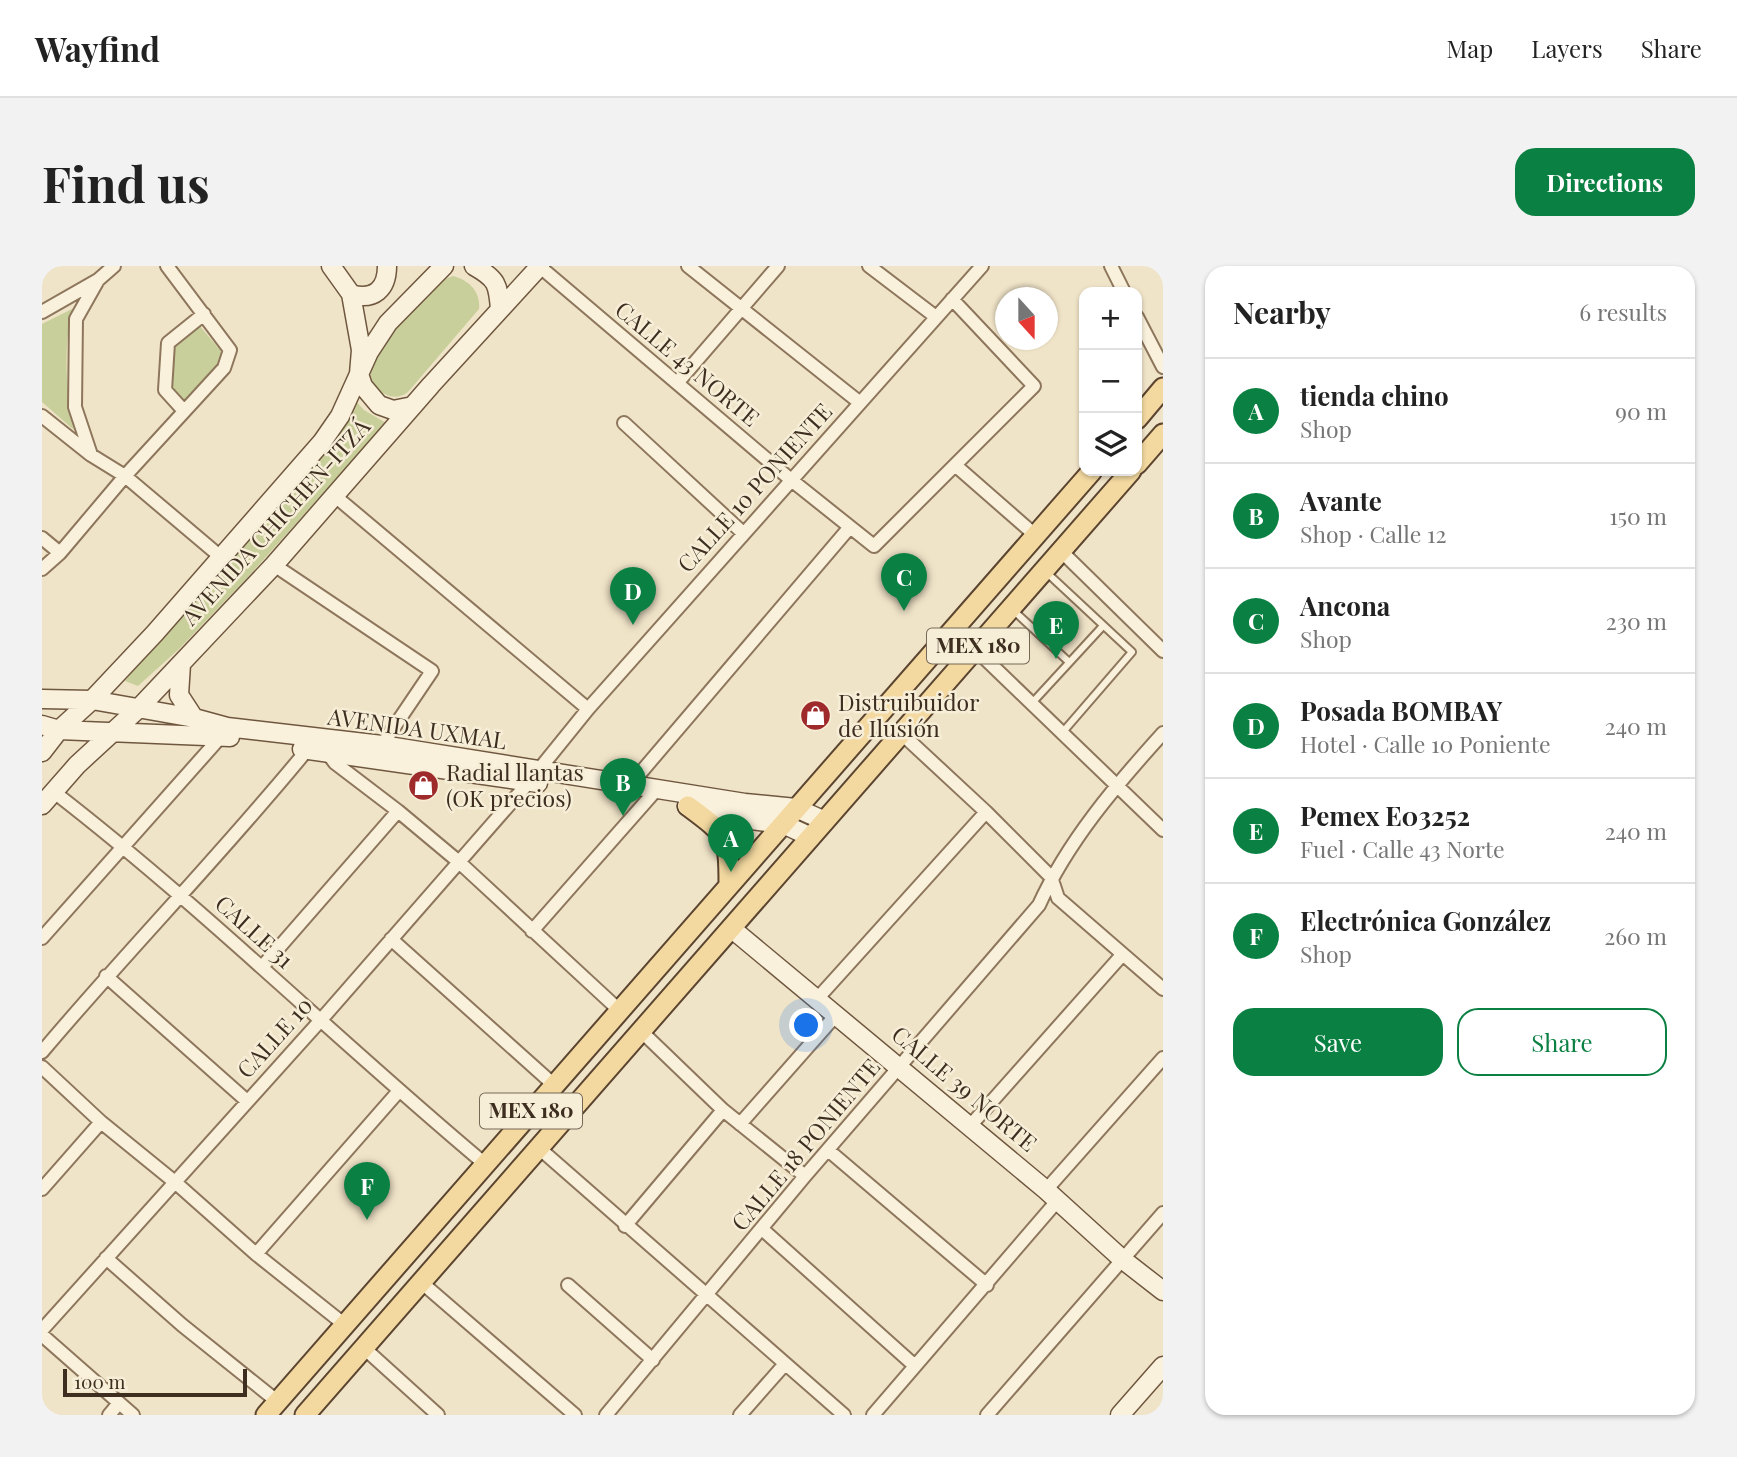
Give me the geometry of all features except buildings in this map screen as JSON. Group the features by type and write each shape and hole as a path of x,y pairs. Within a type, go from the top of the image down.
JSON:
{"main road":[{"path":"331,266 351,294 360,350 359,374 363,386 379,405 393,410 413,406"},
{"path":"351,294 371,296 382,290 386,282 387,266"},
{"name":"AVENIDA CHICHEN-ITZÁ","path":"42,752 50,727 92,700 222,558 322,442 340,416 369,352 388,323 444,266"},
{"path":"474,266 494,280 498,288 500,309"},
{"name":"AVENIDA CHICHEN-ITZÁ","path":"48,798 77,765 139,708 274,565 540,266"},
{"path":"1142,413 1163,388"},
{"path":"1142,458 1163,434"},
{"name":"MEX 180","path":"272,1408 1088,476"},
{"path":"1066,545 1113,476"},
{"name":"MEX 180","path":"305,1415 1127,476"},
{"path":"181,664 179,695 194,718"},
{"name":"AVENIDA UXMAL","path":"42,699 92,700 139,708 194,718 226,732"},
{"name":"AVENIDA UXMAL","path":"50,727 226,732 654,795 796,807 825,821"},
{"name":"AVENIDA UXMAL","path":"330,746 382,745 532,777 631,784 688,806 743,819 783,824 811,837"},
{"path":"688,806 718,828 724,837 728,847 729,885"},
{"name":"CALLE 39 NORTE","path":"731,928 970,1126 1122,1259 1163,1291"},
{"path":"1120,1415 1163,1366"}],"street":[{"path":"42,312 97,280 114,266"},
{"path":"42,569 60,553 125,476 224,368 230,350 167,266"},
{"name":"CALLE 43 NORTE","path":"540,266 790,479 874,546 955,464"},
{"path":"688,266 859,402"},
{"path":"678,382 778,266"},
{"path":"869,266 936,317"},
{"name":"CALLE 10 PONIENTE","path":"532,777 588,709 790,479 982,266"},
{"path":"1113,267 1122,287"},
{"path":"91,455 75,407 76,320 97,280"},
{"path":"951,299 1034,386 955,464 1035,535"},
{"path":"184,411 165,390 168,343 204,314"},
{"path":"1142,327 1163,367"},
{"path":"42,416 91,455 125,476 222,558"},
{"path":"624,423 743,533"},
{"path":"335,496 588,709"},
{"path":"631,784 850,527"},
{"path":"42,538 60,553"},
{"path":"1066,545 1163,651"},
{"path":"274,565 432,671 382,745"},
{"path":"975,649 1163,830"},
{"path":"42,939 226,732"},
{"name":"CALLE 18 PONIENTE","path":"606,1415 805,1176 1039,905 1051,877 1116,786 1163,733"},
{"path":"902,734 1051,877 1058,898 1163,989"},
{"path":"42,1052 106,976 182,896 260,807 308,744"},
{"path":"330,746 335,763 459,862 619,1010"},
{"name":"CALLE 10","path":"42,1332 320,1021 532,777"},
{"path":"531,931 654,795"},
{"name":"CALLE 31","path":"48,798 125,847 398,1091 485,1164"},
{"path":"261,967 398,811"},
{"path":"817,999 986,812"},
{"path":"391,939 554,1085"},
{"path":"970,1126 1122,955"},
{"path":"106,976 247,1101"},
{"path":"740,1124 836,1015"},
{"path":"641,1031 723,1110 805,1176"},
{"path":"873,1415 986,1285 1052,1195 1163,1058"},
{"path":"42,1067 101,1122 176,1183 256,1255 345,1325"},
{"path":"256,1255 398,1091"},
{"path":"625,1226 723,1110"},
{"path":"42,1189 101,1122"},
{"path":"539,1148 844,1415"},
{"path":"828,1150 986,1285"},
{"path":"987,1415 1163,1213"},
{"path":"762,1229 915,1366"},
{"path":"106,1258 272,1408"},
{"path":"421,1283 575,1415"},
{"path":"568,1285 653,1360"},
{"path":"42,1332 133,1415"},
{"path":"364,1348 438,1415"},
{"path":"740,1415 784,1365"},
{"path":"109,1415 119,1403"}],"lane":[{"path":"1044,570 1132,652 1062,733"},
{"path":"1011,609 1069,662"},
{"path":"1032,703 1102,626"}],"green space":[{"path":"453,276 464,280 473,288 478,297 479,309 408,392 395,397 383,393 371,378 370,371 377,359 416,303 440,282"},
{"path":"72,309 67,340 67,370 74,430 42,402 42,324"},
{"path":"199,325 225,356 184,403 172,391 171,347"},
{"path":"355,400 364,410 386,423 247,578 179,649 138,686 125,681 158,638"}],"place":[{"name":"Ancona","path":"904,611"},
{"name":"Posada BOMBAY","path":"633,625"},
{"name":"Pemex E03252","path":"1056,659"},
{"name":"Distruibuidor de Ilusión","path":"815,716"},
{"name":"Radial llantas (OK precios)","path":"423,786"},
{"name":"Avante","path":"623,816"},
{"name":"tienda chino","path":"731,872"},
{"name":"Electrónica González","path":"367,1220"}]}
